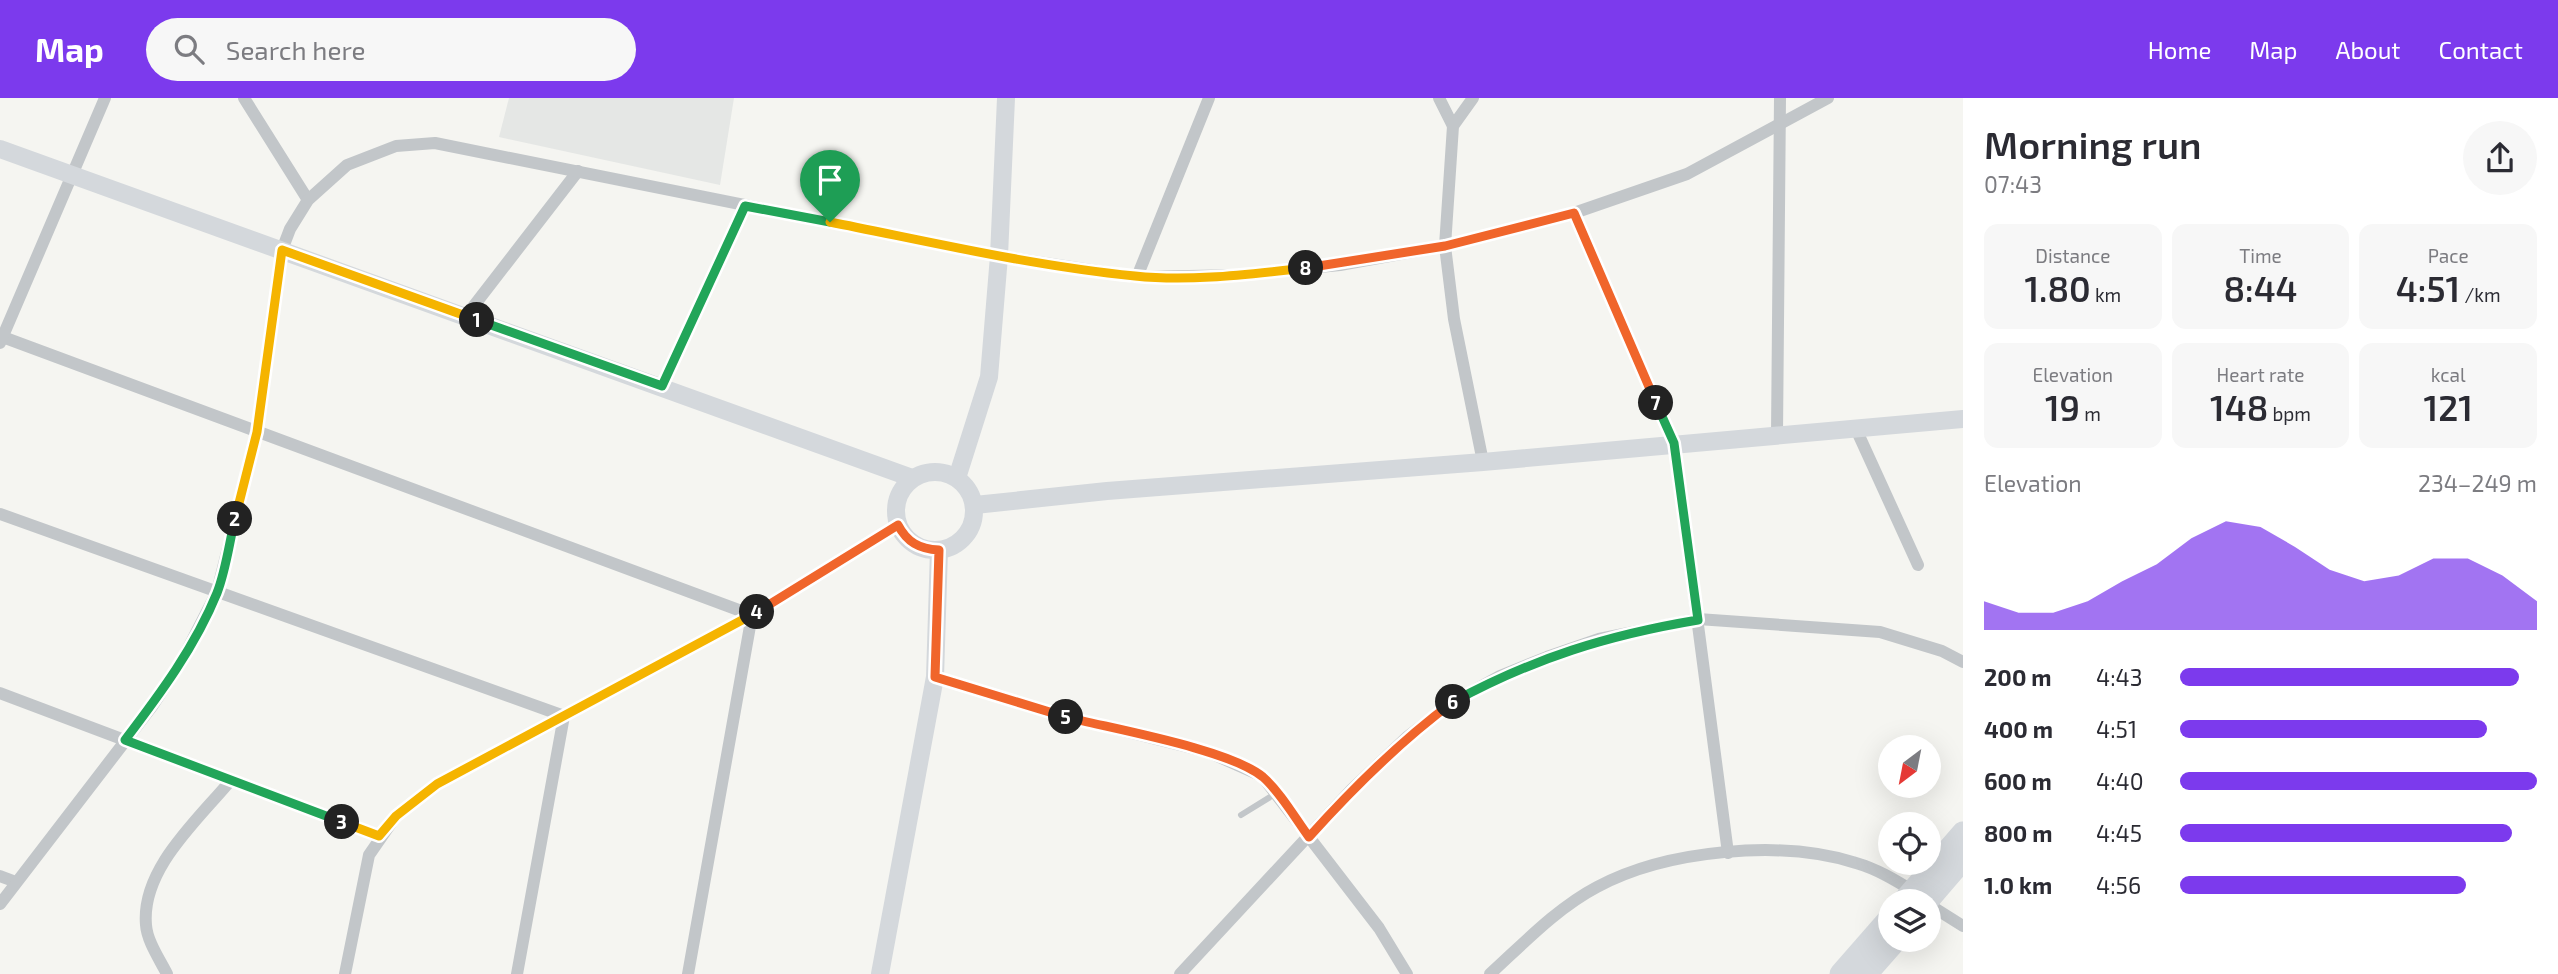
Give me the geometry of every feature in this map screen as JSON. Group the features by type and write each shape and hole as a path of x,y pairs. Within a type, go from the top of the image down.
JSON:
{"highway":[{"path":"1925,889 1963,833"},
{"path":"1929,889 1963,859"},
{"path":"1841,974 1878,932"},
{"path":"1866,974 1885,952"}],"main road":[{"path":"957,478 989,377 999,256 1006,98"},
{"path":"0,149 912,478"},
{"path":"975,505 1107,491 1483,462 1963,419"},
{"path":"927,472 943,472 957,478 972,495 975,505 970,530 951,547 939,550 919,547 903,534 898,525 897,499 912,478 927,472"},
{"path":"880,974 935,677 939,550"}],"street":[{"path":"105,98 1,339 752,615"},
{"path":"244,98 308,201"},
{"path":"1137,276 1209,98"},
{"path":"1439,98 1453,126 1445,246 1454,319 1483,462"},
{"path":"1453,126 1473,98"},
{"path":"1777,434 1780,98"},
{"path":"0,904 180,664 217,592 257,432 282,250 308,201 347,165 396,146 435,143 999,256 1137,276 1241,275 1339,265 1445,246 1574,213 1688,174 1828,98"},
{"path":"466,316 578,171"},
{"path":"662,386 745,206"},
{"path":"1574,213 1674,443 1728,853"},
{"path":"1856,429 1918,565"},
{"path":"0,514 564,716"},
{"path":"345,974 369,855 379,836 396,816 437,784 752,615 898,525"},
{"path":"688,974 752,615"},
{"path":"1180,974 1352,789 1407,737 1453,702 1500,676 1599,639 1698,620 1880,632 1941,651 1963,662"},
{"path":"935,677 1052,713 1208,752 1262,776 1379,928 1407,974"},
{"path":"0,693 379,836"},
{"path":"517,974 564,716"},
{"path":"167,974 146,927 147,905 154,881 164,861 231,780"},
{"path":"1490,974 1541,927 1595,888 1670,861 1770,849 1854,862 1901,889"},
{"path":"0,876 16,882"},
{"path":"1941,913 1963,926"}],"lane":[{"path":"1241,814 1276,793"}],"shaded area":[{"path":"509,98 734,98 720,185 499,137"}],"route":[{"path":"745,206 830,222 999,256 1137,276 1241,275 1339,265 1445,246 1574,213 1674,443 1698,620 1599,639 1500,676 1453,702 1407,737 1352,789 1309,837 1262,776 1239,764 1208,752 1052,713 935,677 939,550 919,547 903,534 898,525 752,615 437,784 396,816 379,836 125,740 153,705 180,664 217,592 257,432 282,250 662,386 745,206"}]}
